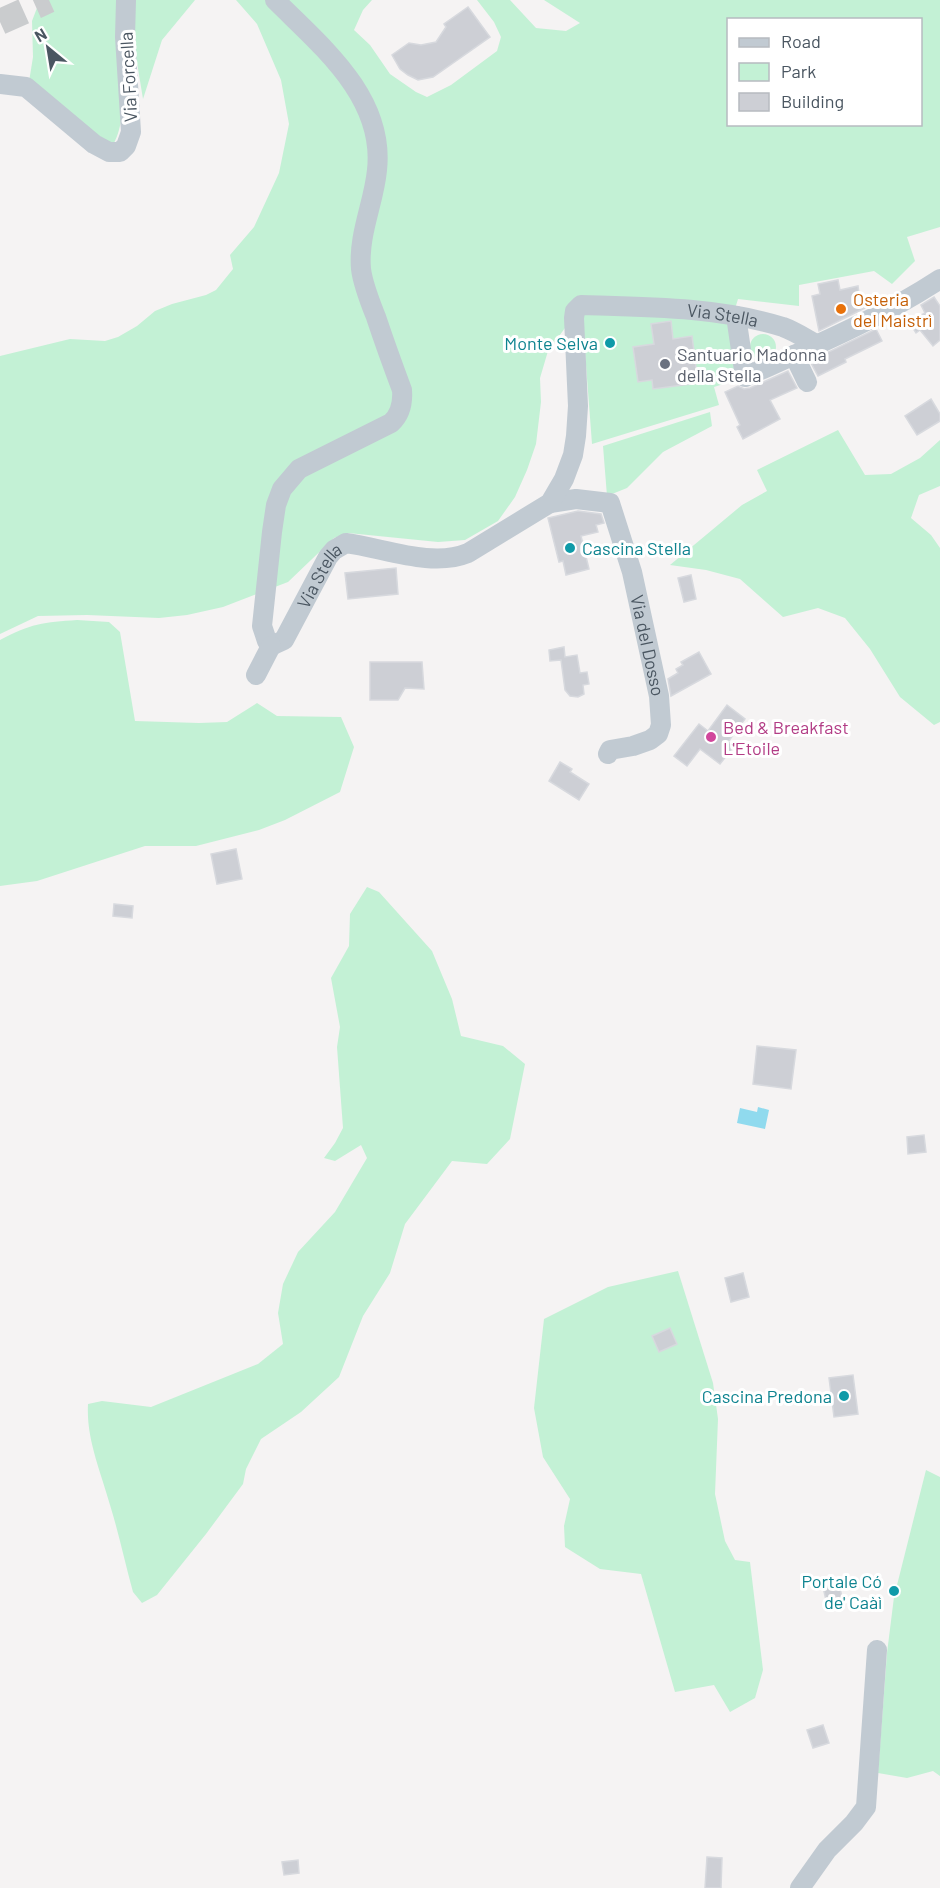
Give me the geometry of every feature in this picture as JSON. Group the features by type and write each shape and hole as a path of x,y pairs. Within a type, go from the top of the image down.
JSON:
{"street":[{"name":"Via Forcella","path":"0,84 26,87 94,144 109,152 120,152 126,146 131,132 125,28 126,0"},
{"path":"256,675 271,646 262,626 272,532 276,505 282,489 299,469 391,423 397,418 403,401 402,390 362,271 362,235 377,171 378,146 375,129 355,86 339,63 275,0"},
{"path":"736,316 746,377 869,322 940,279"},
{"name":"Via Stella","path":"271,646 284,640 318,573 328,557 340,546 346,543 402,554 444,559 457,557 468,553 550,503 567,471 573,455 576,436 578,406 574,318 577,308 581,305 681,309 736,316 785,328 816,344"},
{"path":"794,355 807,382"},
{"name":"Via del Dosso","path":"550,503 576,500 607,501 612,505 634,583 659,696 661,724 658,734 650,740 610,750 608,754"},
{"path":"800,1888 827,1850 866,1807 877,1650"}],"green space":[{"path":"40,0 123,0 124,95 119,130 114,143 102,147 28,88 33,57 32,21"},
{"path":"133,0 195,0 162,40 143,99 133,38"},
{"path":"236,0 372,0 363,10 354,30 370,45 390,74 427,97 451,85 497,51 501,37 494,22 477,0 510,0 536,28 566,31 580,23 544,0 940,0 940,227 907,237 915,261 892,284 874,271 799,285 799,306 738,299 734,312 575,300 565,328 548,351 540,378 541,402 536,444 515,497 498,521 465,540 438,542 348,533 334,538 288,582 223,607 159,618 87,615 38,616 0,634 0,356 70,339 105,341 118,337 137,326 155,311 216,290 233,269 230,255 254,227 279,173 289,124 281,80 257,24"},
{"path":"582,312 730,318 735,362 733,381 714,387 719,405 592,444"},
{"path":"763,334 772,338 776,347 772,356 763,360 754,356 750,347 754,338"},
{"path":"710,412 712,426 663,452 627,488 607,496 603,446"},
{"path":"838,430 865,475 891,474 920,458 940,440 940,486 919,495 911,518 931,535 940,548 940,722 934,725 900,697 870,649 845,618 818,608 783,617 740,579 706,570 670,565 742,505 767,491 757,470"},
{"path":"77,620 109,622 120,632 135,721 227,722 257,703 277,716 341,717 354,747 340,792 285,820 259,830 196,846 145,846 37,881 0,886 0,640 37,625"},
{"path":"367,887 379,892 432,951 452,999 461,1036 503,1046 525,1064 510,1139 487,1164 452,1161 405,1224 390,1273 363,1316 339,1377 301,1412 261,1439 246,1469 243,1484 157,1595 142,1603 133,1592 95,1455 89,1430 88,1404 102,1401 151,1407 258,1364 283,1344 278,1313 283,1284 298,1252 335,1212 367,1158 361,1145 335,1161 324,1158 343,1128 337,1047 340,1027 331,978 349,946 350,914"},
{"path":"678,1271 713,1383 718,1419 715,1494 725,1541 735,1560 750,1562 763,1670 755,1698 730,1712 714,1685 675,1692 641,1574 600,1569 565,1547 564,1526 570,1499 543,1457 534,1408 544,1319 608,1287"},
{"path":"926,1470 940,1477 940,1776 933,1771 907,1778 878,1773 887,1653 894,1597"}],"water":[{"path":"758,1107 769,1110 765,1129 737,1123 740,1108 757,1112"}],"building":[{"path":"468,7 490,37 433,77 418,80 400,69 392,55 409,43 421,45 436,42 446,27 444,24"},
{"path":"838,280 840,290 858,286 860,301 872,299 873,304 819,331 812,296 820,294 818,284"},
{"path":"934,297 940,306 940,340 933,346 920,330 916,333 909,322 925,313 921,305"},
{"name":"Santuario Madonna della Stella","path":"671,321 673,339 692,336 698,383 653,389 652,380 638,382 633,347 654,344 651,324"},
{"path":"876,329 882,341 845,359 846,362 818,376 810,361"},
{"path":"788,371 797,388 770,400 780,419 743,439 737,427 740,425 725,392 738,386 744,389 750,388"},
{"path":"931,399 940,414 940,421 917,435 905,416"},
{"name":"Cascina Stella","path":"578,511 601,514 604,523 596,525 598,532 581,536 589,569 566,575 563,561 559,562 548,518"},
{"path":"396,568 398,594 348,599 345,573"},
{"path":"691,575 696,599 684,602 678,578"},
{"path":"564,647 565,657 577,655 580,673 587,672 589,684 583,685 584,694 578,697 570,696 565,690 561,660 550,661 549,650"},
{"path":"699,652 711,674 671,696 668,679 678,673 676,669 683,665 681,662"},
{"path":"370,662 422,662 424,689 405,688 398,700 370,700"},
{"name":"Bed & Breakfast L'Etoile","path":"727,705 745,719 728,742 734,746 720,764 700,749 687,766 674,756 699,724 708,731"},
{"path":"560,762 572,769 570,772 589,784 579,800 549,781"},
{"path":"236,849 242,879 217,884 211,854"},
{"path":"114,904 133,906 132,918 113,916"},
{"path":"757,1046 796,1050 791,1089 753,1084"},
{"path":"924,1135 926,1152 908,1154 907,1137"},
{"path":"743,1273 749,1297 731,1302 725,1278"},
{"path":"670,1328 677,1344 659,1352 652,1336"},
{"name":"Cascina Predona","path":"853,1375 858,1414 834,1417 829,1378"},
{"path":"839,1584 844,1606 828,1609 823,1587"},
{"path":"823,1725 829,1743 813,1748 807,1730"},
{"path":"707,1857 722,1858 721,1888 705,1888"},
{"path":"298,1860 299,1873 284,1875 282,1862"}],"tunnel":[{"path":"0,22 49,0"}],"place":[{"name":"Osteria del Maistrì","path":"841,309"},
{"name":"Monte Selva","path":"610,343"},
{"name":"Santuario Madonna della Stella","path":"665,364"},
{"name":"Cascina Stella","path":"570,548"},
{"name":"Bed & Breakfast L'Etoile","path":"711,737"},
{"name":"Cascina Predona","path":"844,1396"},
{"name":"Portale Có de' Caàì","path":"894,1591"}]}
